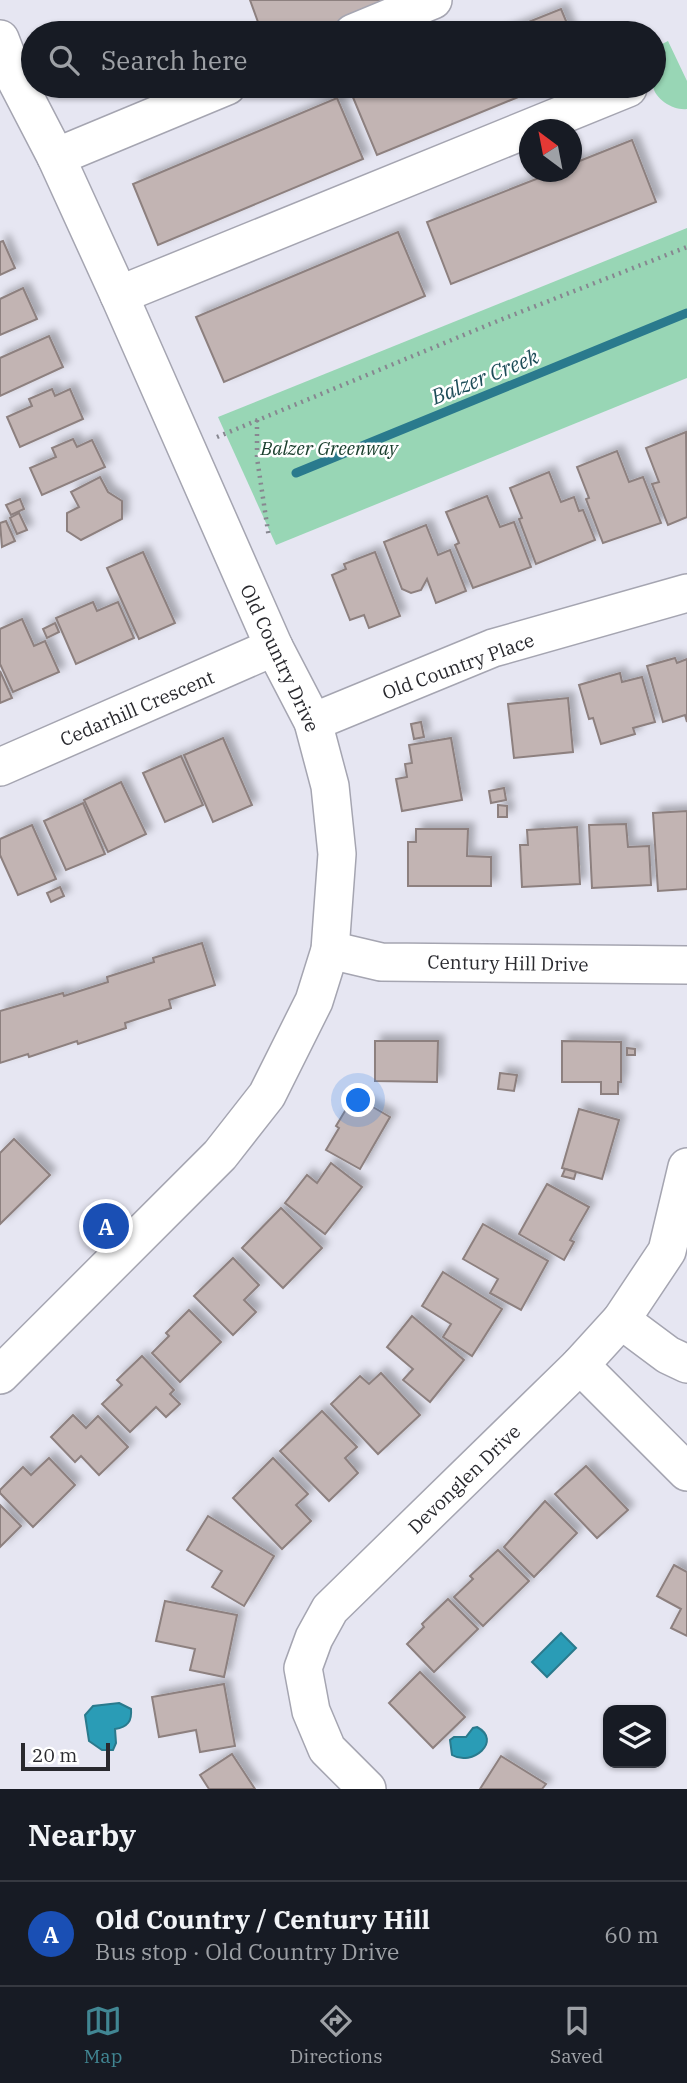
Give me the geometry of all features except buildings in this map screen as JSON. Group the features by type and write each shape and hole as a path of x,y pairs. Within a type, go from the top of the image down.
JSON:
{"street":[{"path":"382,21 433,0"},
{"name":"Old Country Drive","path":"0,39 21,90"},
{"name":"Old Country Drive","path":"0,1375 220,1155 267,1095 314,1001 330,950 337,854 330,786 313,722 274,647 119,295 56,157 25,98"},
{"path":"56,157 198,98"},
{"path":"119,295 606,98"},
{"name":"Old Country Place","path":"313,722 493,649 687,593"},
{"name":"Cedarhill Crescent","path":"0,767 274,647"},
{"name":"Century Hill Drive","path":"330,950 382,962 687,965"},
{"name":"Devonglen Drive","path":"367,1789 327,1749 311,1711 303,1668 314,1638 330,1609 580,1365 621,1320 667,1251 687,1167"},
{"path":"621,1320 668,1355 687,1364"},
{"path":"580,1365 687,1472"}],"path":[{"path":"187,450 500,320 687,247"},
{"path":"257,420 257,458 269,538"}],"green space":[{"path":"668,41 687,81 687,109 666,104 659,98 666,98"},
{"name":"Balzer Greenway","path":"687,228 687,378 276,545 218,417"}],"water":[{"path":"561,1633 576,1648 547,1677 532,1662"},
{"path":"119,1703 131,1709 130,1720 123,1727 115,1729 116,1743 113,1750 102,1750 89,1741 85,1715 93,1706"},
{"path":"477,1727 487,1739 482,1751 468,1758 452,1755 450,1740 454,1737 466,1737"}],"waterway":[{"name":"Balzer Creek","path":"296,473 687,313"}],"place":[{"name":"Old Country / Century Hill","path":"106,1226"}]}
